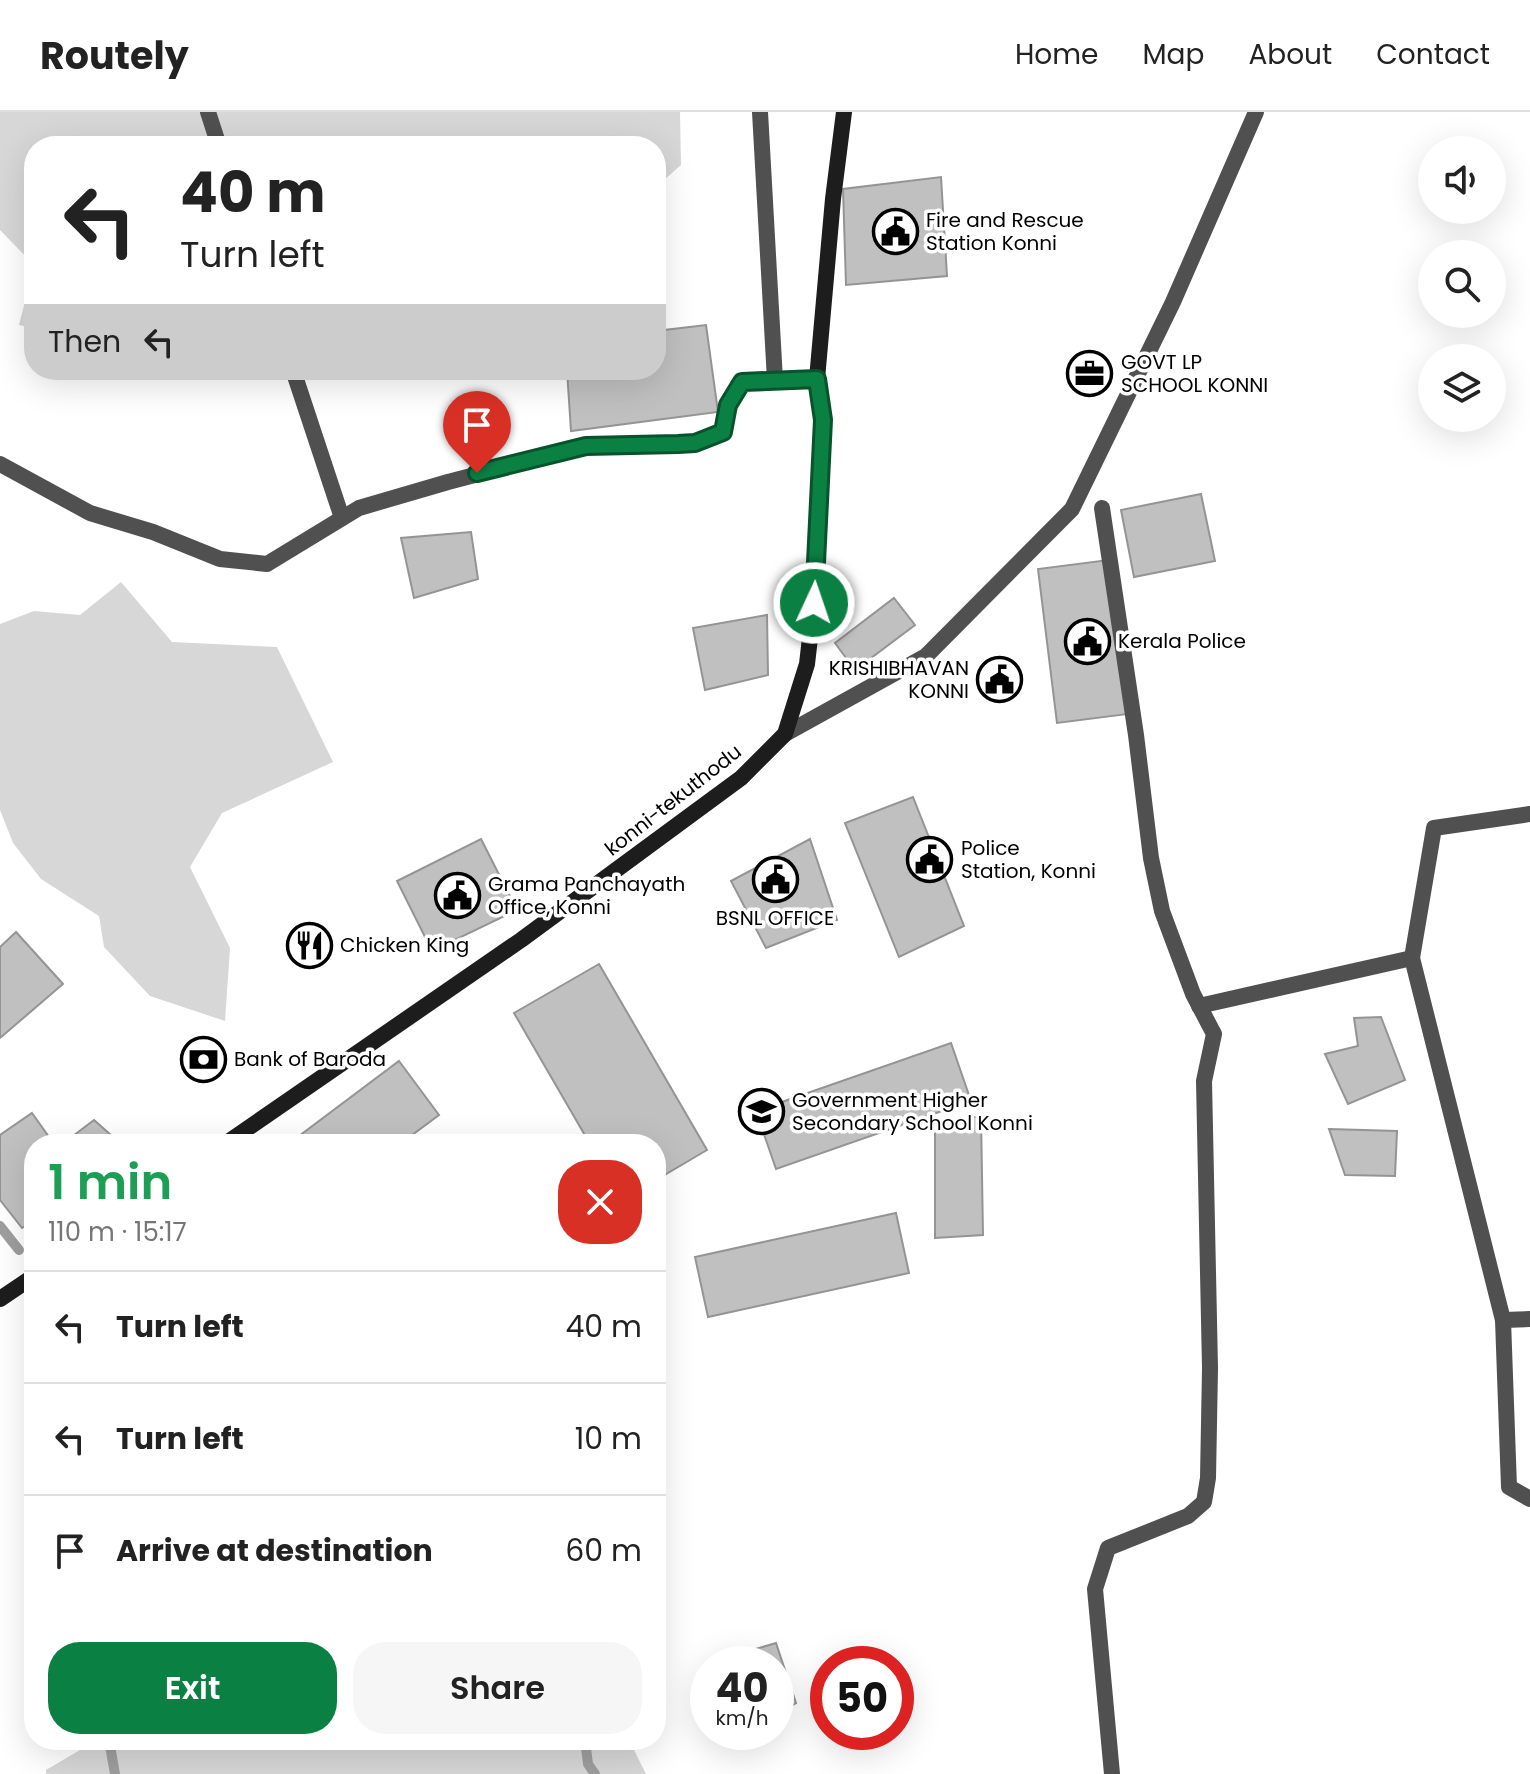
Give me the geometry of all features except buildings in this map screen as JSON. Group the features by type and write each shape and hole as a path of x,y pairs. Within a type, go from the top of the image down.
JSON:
{"main road":[{"name":"konni-tekuthodu","path":"240,1134 521,940 741,778 785,734 807,664 814,603 823,420 817,379 844,112"},
{"path":"0,1299 24,1283"}],"street":[{"path":"208,112 216,136"},
{"path":"760,112 775,380"},
{"path":"785,734 926,656 1072,509 1173,302 1256,112"},
{"path":"0,464 90,513 153,532 220,559 267,564 359,508 586,446 695,443 723,432 728,405 742,382 817,379"},
{"path":"296,380 342,518"},
{"path":"1102,508 1151,858 1162,911 1199,1006 1214,1034 1204,1081 1210,1368 1208,1478 1204,1502 1188,1516 1108,1548 1095,1589 1112,1774"},
{"path":"1530,814 1434,828 1412,958 1503,1320 1509,1487 1530,1499"},
{"path":"1199,1006 1412,958"},
{"path":"1503,1320 1530,1319"}],"shaded area":[{"path":"0,112 680,112 681,165 666,178 666,136 24,136 24,255 0,230"},
{"path":"24,306 24,326 19,325"},
{"path":"121,582 172,642 277,647 333,762 222,813 190,867 230,948 225,1021 150,996 104,947 99,916 41,879 13,843 0,810 0,624 34,611 80,615"},
{"path":"80,1750 634,1750 646,1774 46,1774 46,1770"}],"waterway":[{"path":"0,1226 19,1250"},
{"path":"111,1750 115,1774"},
{"path":"586,1750 588,1764 595,1774"}],"place":[{"name":"Fire and Rescue Station Konni","path":"895,232"},
{"name":"GOVT LP SCHOOL KONNI","path":"1090,373"},
{"name":"Kerala Police","path":"1087,641"},
{"name":"KRISHIBHAVAN KONNI","path":"1000,680"},
{"name":"Police Station, Konni","path":"930,860"},
{"name":"BSNL OFFICE","path":"775,879"},
{"name":"Grama Panchayath Office, Konni","path":"457,895"},
{"name":"Chicken King","path":"309,945"},
{"name":"Bank of Baroda","path":"203,1059"},
{"name":"Government Higher Secondary School Konni","path":"761,1111"}],"route":[{"path":"477,473 586,446 695,443 723,432 728,405 742,382 817,379 823,420 814,603"}]}
